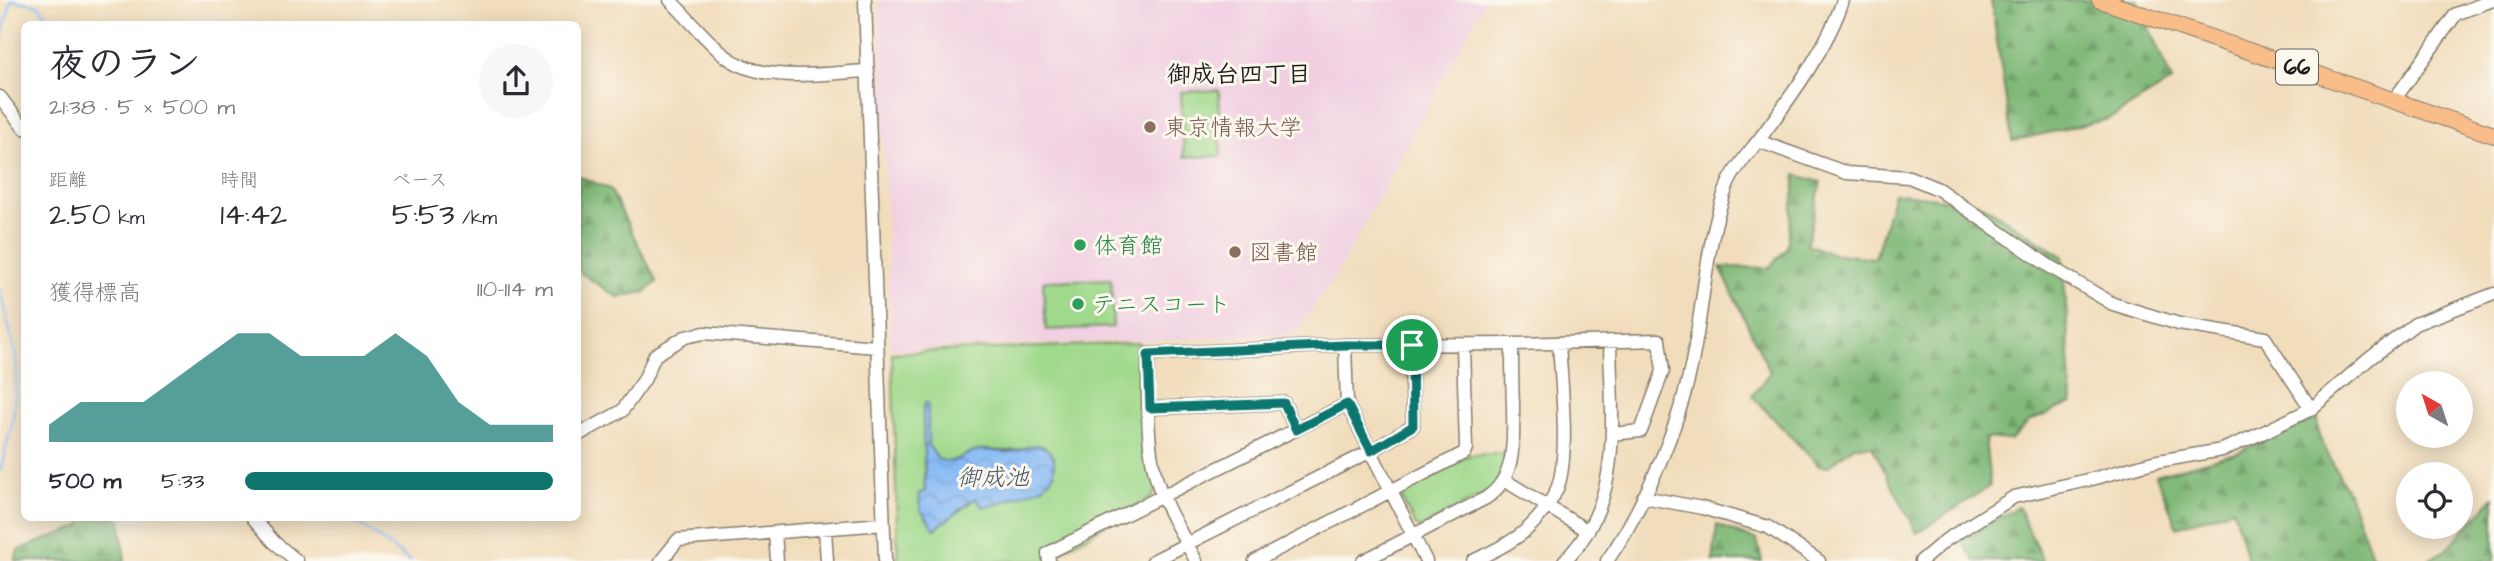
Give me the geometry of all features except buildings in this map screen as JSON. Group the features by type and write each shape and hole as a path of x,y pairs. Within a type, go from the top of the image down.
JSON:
{"main road":[{"name":"66","path":"2100,0 2494,135"}],"street":[{"path":"670,0 725,55 750,69 775,74 868,71"},
{"path":"865,0 885,561"},
{"path":"1608,560 1643,497 1680,411 1691,366 1719,209 1729,181 1817,54 1838,16 1843,0"},
{"path":"2395,100 2456,14 2493,0"},
{"path":"0,97 21,124"},
{"path":"1758,141 1847,173 1909,177 1938,189 2049,266 2113,304 2179,324 2265,338 2311,410"},
{"path":"1921,561 1946,540 2014,497 2152,462 2221,450 2311,410 2369,359 2415,324 2494,295"},
{"path":"581,433 622,411 644,380 655,355 685,337 704,333 877,347"},
{"path":"1196,561 1163,496 1155,473 1148,354 1345,345 1658,340 1663,371 1641,431 1612,434"},
{"path":"1564,561 1577,549 1605,497 1611,465 1612,434 1610,342"},
{"path":"1473,561 1512,541 1529,527 1546,507 1557,488 1564,457 1559,343"},
{"path":"1363,561 1496,492 1504,480 1513,450 1512,344"},
{"path":"1345,345 1347,404 1426,561"},
{"path":"1153,561 1371,451 1413,426 1412,345"},
{"path":"1255,561 1464,453 1463,345"},
{"path":"1150,408 1284,403 1296,430"},
{"path":"1049,561 1048,553 1347,404"},
{"path":"1504,480 1588,531"},
{"path":"1643,497 1702,508 1768,527 1819,561"},
{"path":"256,521 274,542 297,561"},
{"path":"660,561 678,540 883,524"},
{"path":"825,529 827,561"},
{"path":"775,533 777,561"}],"shaded area":[{"name":"東京情報大学","path":"879,0 1486,0 1336,276 1293,335 891,350"}],"green space":[{"path":"1991,0 2137,0 2172,81 2109,119 2012,141"},
{"path":"1219,90 1221,156 1184,157 1181,92"},
{"path":"1796,175 1821,182 1807,244 1830,253 1875,258 1894,193 1979,203 2063,256 2072,403 2028,422 2011,440 1985,438 1990,486 1917,533 1872,446 1854,446 1828,467 1819,466 1752,396 1770,372 1720,267 1769,268 1787,248"},
{"path":"581,177 610,189 657,282 645,292 617,297 581,273"},
{"name":"テニスコート","path":"1111,279 1113,327 1046,330 1043,281"},
{"path":"1139,343 1145,350 1156,489 1153,496 1045,561 898,561 892,353","holes":["928,403 928,445 937,459 943,461 954,460 980,450 1014,450 1039,488 991,506 976,498 935,529 925,492 923,413"]},
{"path":"2317,418 2319,437 2350,496 2374,561 2248,561 2233,509 2177,527 2156,475 2236,453"},
{"path":"1509,453 1495,488 1421,528 1415,525 1400,495 1402,490 1470,455"},
{"path":"2494,497 2494,561 2426,561 2446,550 2456,539 2473,539 2473,520"},
{"path":"2018,507 2043,561 1975,561 1961,540"},
{"path":"81,521 120,521 125,561 15,561 18,550 81,526"},
{"path":"1717,525 1757,540 1762,561 1713,561"}],"water":[{"name":"御成池","path":"925,402 928,403 928,445 938,459 953,461 979,450 1010,452 1036,445 1048,450 1054,457 1054,474 1043,487 991,506 983,507 975,498 935,529 920,509 919,493 925,492"}],"waterway":[{"path":"0,50 12,0"},
{"path":"13,0 38,5 51,21"},
{"path":"0,290 17,368 13,420 0,471"},
{"path":"352,521 410,561"}],"place":[{"name":"東京情報大学","path":"1150,127"},
{"name":"体育館","path":"1080,245"},
{"name":"図書館","path":"1235,252"},
{"name":"テニスコート","path":"1078,304"}],"district":[{"name":"御成台四丁目","path":"1239,74"}],"route":[{"path":"1345,345 1412,345 1413,426 1371,451 1347,404 1296,430 1284,403 1150,408 1148,354 1345,345"}]}
